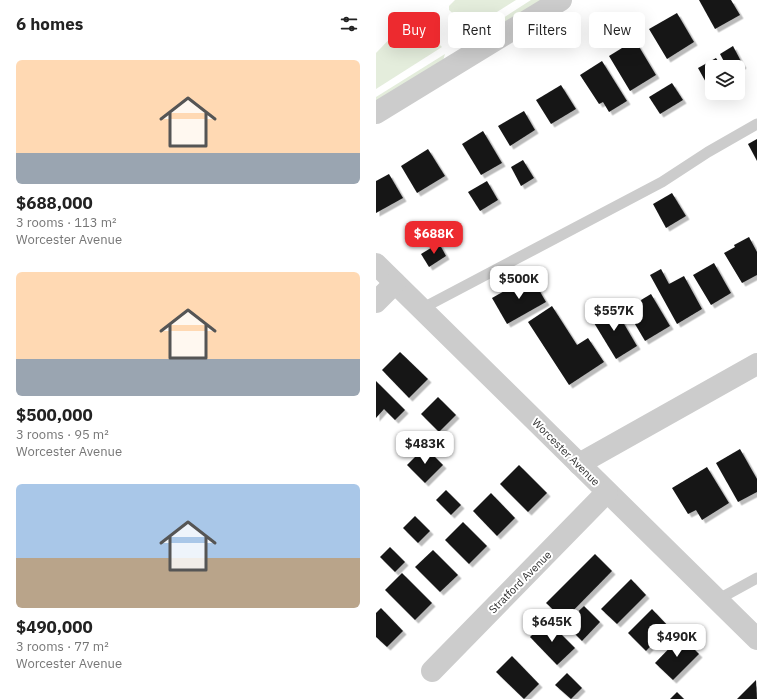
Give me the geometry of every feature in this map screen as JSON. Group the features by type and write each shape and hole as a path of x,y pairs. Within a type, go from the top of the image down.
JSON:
{"street":[{"path":"376,113 561,0"},
{"name":"Worcester Avenue","path":"376,264 757,639"},
{"path":"376,302 395,283"},
{"path":"579,464 757,364"},
{"name":"Stratford Avenue","path":"432,671 608,492"}],"lane":[{"path":"422,309 662,182 708,152 757,124"},
{"path":"717,600 757,578"}],"green space":[{"path":"455,0 516,0 497,12 451,12 449,10 449,6"},
{"path":"531,0 546,0 525,12 513,12 513,19 505,24 505,17"},
{"path":"388,41 388,48 440,48 440,45 442,47 376,89 376,53"},
{"path":"445,54 443,61 376,105 376,97"}],"building":[{"path":"699,0 731,0 740,15 715,29"},
{"path":"677,13 694,42 667,59 649,29"},
{"path":"733,46 740,60 723,60 720,54"},
{"path":"622,48 640,48 656,75 630,91 609,56"},
{"path":"602,61 627,101 609,112 603,102 599,104 580,75"},
{"path":"705,64 705,81 698,68"},
{"path":"672,83 683,100 660,114 649,97"},
{"path":"561,85 576,109 551,124 536,100"},
{"path":"524,111 535,130 510,146 498,126"},
{"path":"483,131 502,163 481,175 462,144"},
{"path":"757,139 757,161 748,144"},
{"path":"428,149 445,176 417,193 401,166"},
{"path":"523,160 534,178 521,186 511,167"},
{"path":"389,174 403,198 376,213 376,181"},
{"path":"487,181 498,200 480,211 468,192"},
{"path":"672,193 686,216 666,228 653,204"},
{"path":"749,237 757,252 757,275 742,283 724,253 735,247 734,245"},
{"path":"439,243 446,256 429,267 421,254"},
{"path":"714,263 731,293 711,305 693,275"},
{"path":"661,269 669,284 684,276 702,309 677,324 650,275"},
{"path":"531,276 546,302 507,324 492,298"},
{"path":"651,294 670,326 645,341 626,309"},
{"path":"613,305 637,346 616,359 591,318"},
{"path":"552,306 577,345 588,338 604,362 569,385 528,322"},
{"path":"400,352 428,379 409,398 382,370"},
{"path":"376,381 405,410 395,420 384,409 376,418"},
{"path":"438,397 456,415 439,432 421,414"},
{"path":"425,447 443,465 425,483 407,465"},
{"path":"740,449 757,479 757,492 738,502 716,463"},
{"path":"519,465 547,493 528,512 500,484"},
{"path":"707,467 729,503 702,520 696,510 688,514 672,488"},
{"path":"446,490 461,505 451,515 436,500"},
{"path":"491,493 515,518 497,536 473,511"},
{"path":"415,516 430,531 418,543 403,528"},
{"path":"463,522 487,546 469,564 445,540"},
{"path":"390,547 405,562 395,572 380,557"},
{"path":"433,550 458,575 440,592 415,567"},
{"path":"595,554 612,571 564,620 546,603"},
{"path":"402,573 432,603 415,620 385,590"},
{"path":"631,579 646,595 617,624 601,609"},
{"path":"584,606 600,622 582,641 565,624"},
{"path":"381,608 403,631 387,647 376,637 376,613"},
{"path":"652,609 669,627 646,651 628,633"},
{"path":"547,620 575,648 557,665 530,637"},
{"path":"681,636 699,654 673,680 655,663"},
{"path":"512,656 539,684 524,699 496,672"},
{"path":"567,673 582,688 571,699 555,685"},
{"path":"756,680 757,699 737,699"},
{"path":"677,692 684,699 670,699"}]}
